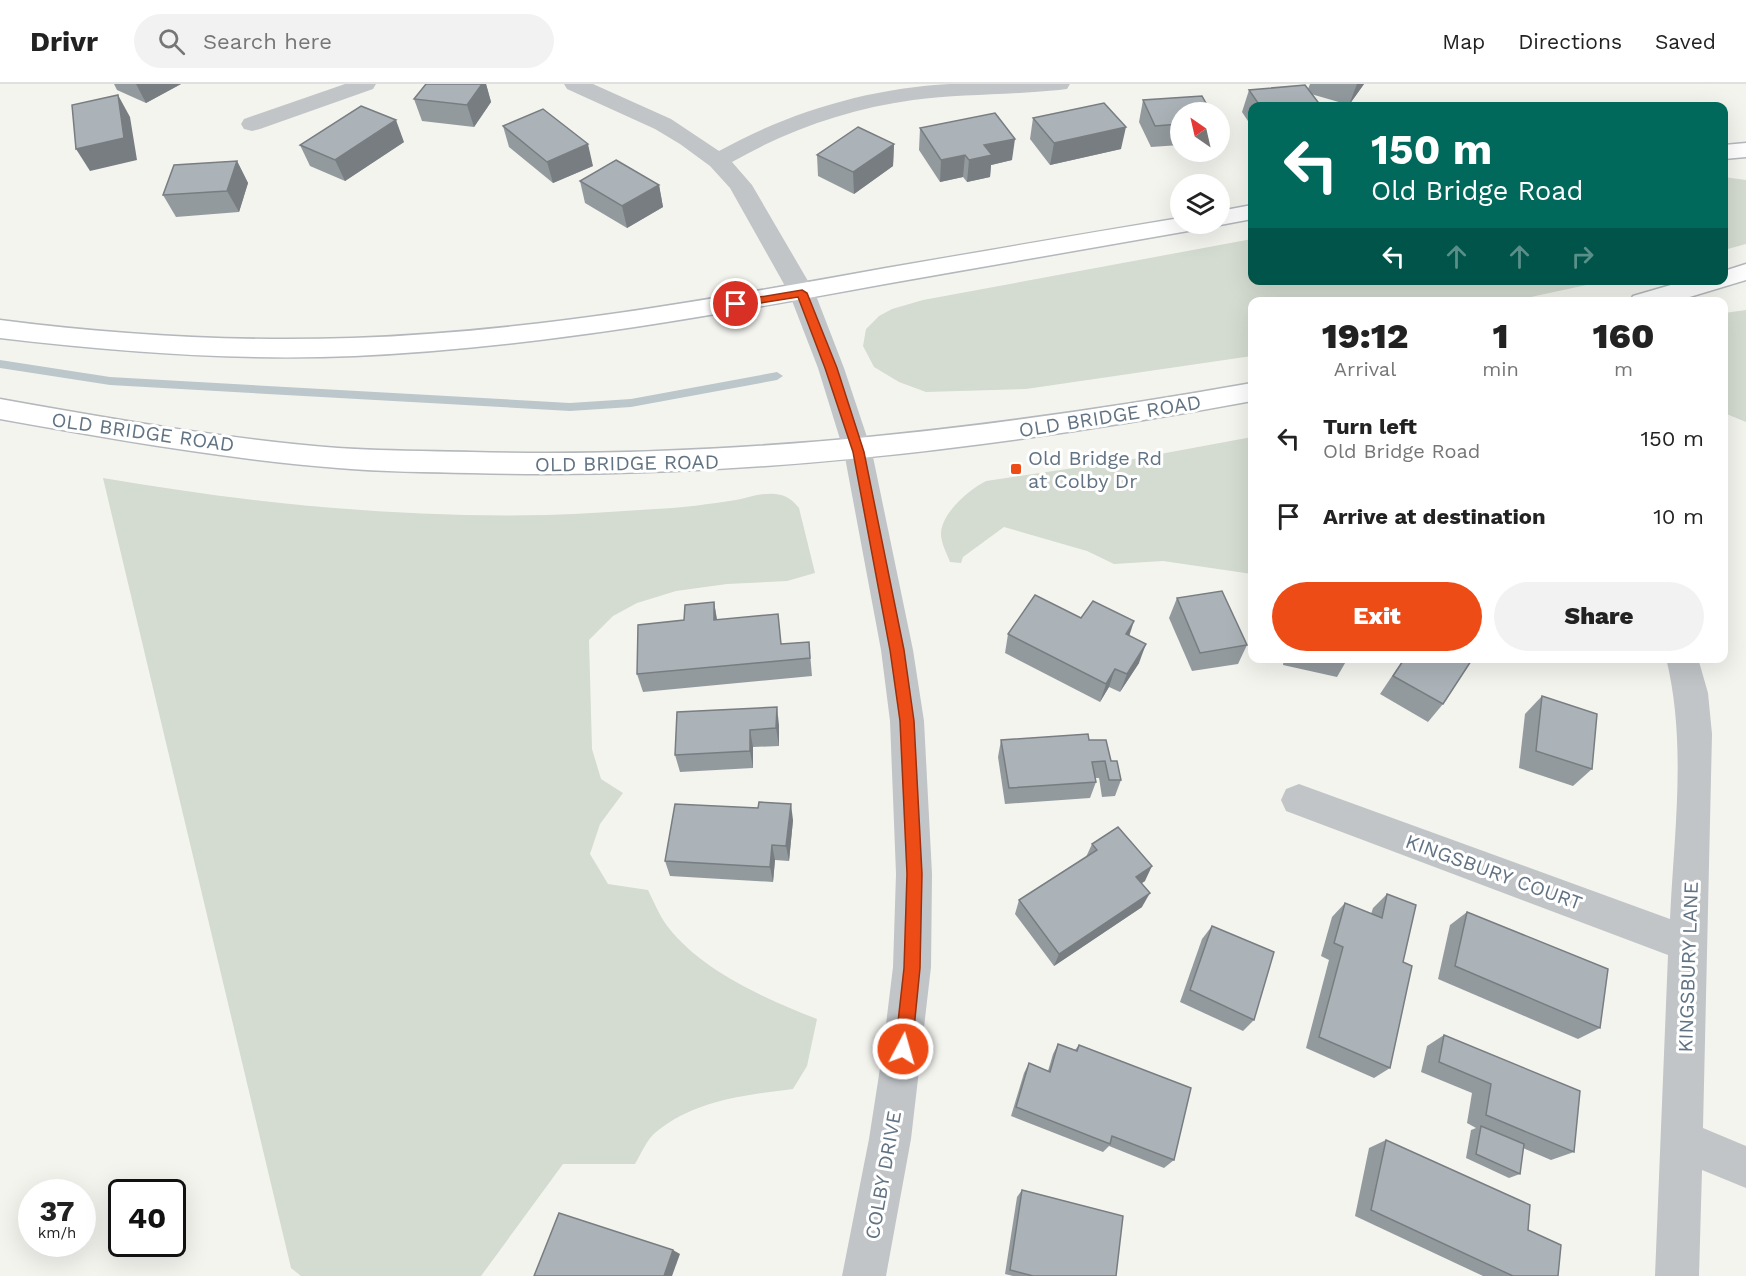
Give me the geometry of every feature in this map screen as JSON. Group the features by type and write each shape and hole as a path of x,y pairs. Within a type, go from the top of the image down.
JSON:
{"main road":[{"path":"1728,152 1746,150"},
{"path":"1230,216 1248,213"},
{"path":"0,329 99,340 198,347 279,348 405,344 535,332 659,316 802,293 1170,227"},
{"path":"1728,278 1746,272"},
{"path":"1659,297 1701,285"},
{"name":"OLD BRIDGE ROAD","path":"0,409 202,442 352,458 505,465 615,465 858,452 1171,408 1248,393"}],"street":[{"path":"252,124 365,84"},
{"name":"COLBY DRIVE","path":"575,84 663,124 688,138 718,161 740,185 802,293 831,368 858,452 897,650 907,721 914,874 912,968 903,1049 890,1139 864,1276"},
{"path":"718,161 774,130 822,113 863,102 914,94 1059,84"},
{"name":"KINGSBURY LANE","path":"1677,1276 1695,734 1691,693 1683,663"},
{"name":"KINGSBURY COURT","path":"1299,800 1688,944"},
{"path":"1682,1140 1746,1167"}],"shaded area":[{"path":"1728,178 1746,180 1746,244 1728,249"},
{"path":"1248,240 1248,285 1586,285 1531,297 1248,297 1248,357 1026,389 926,392 899,382 874,367 863,346 866,329 879,316 892,309 923,300"},
{"path":"1746,310 1746,422 1728,415 1728,312"},
{"path":"1248,438 1248,573 1163,561 1114,564 1087,551 1004,527 963,557 961,563 950,562 943,545 942,526 951,510 972,490 986,481 1128,460"},
{"path":"103,478 213,495 323,507 435,514 546,515 685,507 770,494 784,496 793,501 799,508 815,573 787,581 727,584 676,591 637,603 613,616 589,640 592,749 601,779 623,793 600,824 590,854 608,884 648,890 668,927 698,957 756,993 817,1019 807,1066 793,1089 721,1101 687,1113 671,1121 653,1135 635,1164 563,1164 481,1276 301,1276 291,1268"}],"building":[{"path":"426,84 482,84 467,105 414,99"},
{"path":"1305,85 1318,102 1257,102 1249,90"},
{"path":"118,95 124,138 76,149 72,105"},
{"path":"1202,96 1205,102 1170,102 1170,125 1155,126 1143,100"},
{"path":"1104,103 1126,127 1054,143 1033,118"},
{"path":"361,106 396,120 335,160 300,145"},
{"path":"543,109 588,144 547,162 503,126"},
{"path":"995,113 1015,139 984,145 992,155 969,160 965,155 941,160 920,128"},
{"path":"858,127 894,144 853,172 817,155"},
{"path":"616,160 659,185 622,206 580,181"},
{"path":"237,161 227,191 163,195 174,165"},
{"path":"1222,591 1247,645 1200,653 1177,598"},
{"path":"1035,595 1081,618 1093,601 1134,621 1126,634 1146,644 1127,674 1115,669 1106,684 1008,634"},
{"path":"714,602 714,620 778,614 781,644 809,642 810,658 637,674 638,625 684,620 685,605"},
{"path":"1402,663 1470,663 1443,704 1393,676"},
{"path":"1542,696 1597,714 1592,769 1536,751"},
{"path":"777,707 776,728 750,730 750,751 675,755 677,712"},
{"path":"1088,734 1089,740 1106,740 1111,761 1117,761 1121,780 1109,780 1105,761 1092,762 1096,782 1009,788 1001,740"},
{"path":"759,802 791,804 786,846 772,845 770,867 665,861 675,804 758,808"},
{"path":"1118,827 1152,866 1136,877 1150,893 1059,954 1019,900 1097,850 1092,844"},
{"path":"1387,894 1416,905 1403,962 1412,966 1390,1068 1319,1037 1343,947 1334,943 1345,903 1382,918"},
{"path":"1467,912 1608,969 1600,1028 1455,966"},
{"path":"1212,926 1274,952 1254,1020 1190,990"},
{"path":"1444,1035 1580,1091 1574,1152 1486,1115 1491,1084 1439,1062"},
{"path":"1058,1044 1077,1051 1079,1045 1191,1088 1174,1160 1112,1136 1110,1144 1016,1107 1029,1063 1050,1072"},
{"path":"1481,1126 1524,1144 1520,1174 1476,1154"},
{"path":"1386,1140 1530,1205 1528,1230 1561,1245 1558,1276 1513,1276 1371,1210"},
{"path":"1022,1190 1123,1216 1116,1276 1033,1276 1010,1270"},
{"path":"559,1213 673,1250 664,1276 534,1276"}],"waterway":[{"path":"0,364 110,381 570,407 631,403 777,376"}],"place":[{"name":"Old Bridge Rd at Colby Dr","path":"1016,469"}],"route":[{"path":"736,304 802,293 831,368 858,452 897,650 907,721 914,874 912,968 903,1049"}]}
